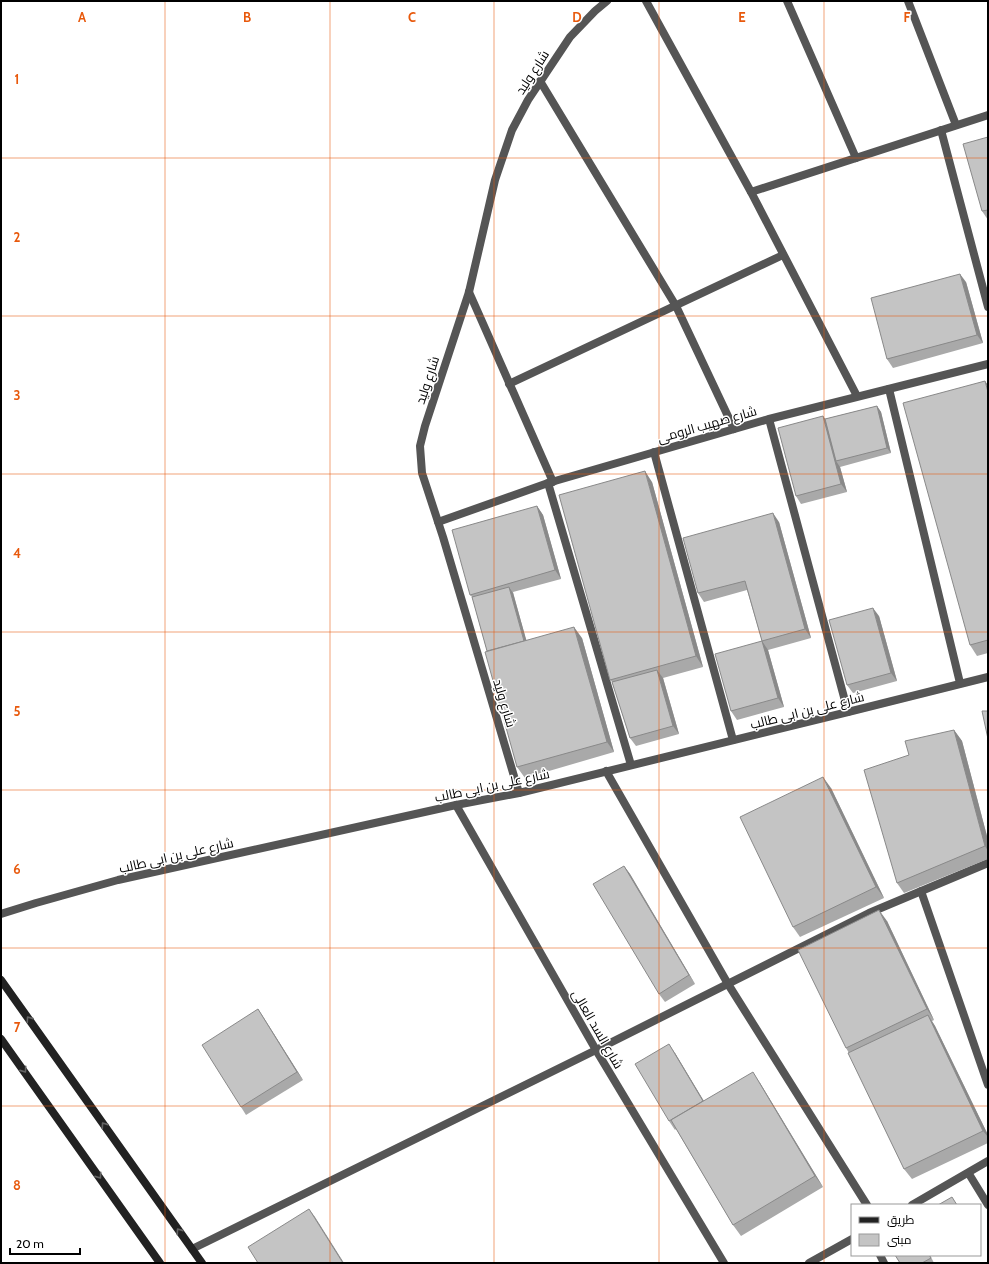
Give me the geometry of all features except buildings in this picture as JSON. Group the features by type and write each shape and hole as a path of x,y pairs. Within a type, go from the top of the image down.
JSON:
{"main road":[{"path":"1,980 202,1263"},
{"path":"1,1039 160,1263"}],"street":[{"name":"شارع وليد","path":"519,793 422,473 420,446 468,292 495,180 512,130 528,100 570,37 595,10 607,1"},
{"path":"646,1 751,192 857,396"},
{"path":"787,1 856,158"},
{"path":"908,1 956,125"},
{"path":"540,81 676,306 734,429"},
{"path":"751,192 988,115"},
{"path":"941,130 988,307"},
{"path":"509,384 783,255"},
{"path":"468,292 551,483 631,765"},
{"name":"شارع صهيب الرومى","path":"438,522 551,483 734,429 857,396 988,364"},
{"path":"889,389 960,683"},
{"path":"769,419 848,712"},
{"path":"654,452 733,740"},
{"name":"شارع على بن ابى طالب","path":"1,914 118,880 456,805 519,793 988,677"},
{"path":"606,772 728,984 866,1204"},
{"name":"شارع السد العالى","path":"456,805 596,1050 724,1263"},
{"path":"192,1249 596,1050 868,913 988,863"},
{"path":"921,891 988,1085"},
{"path":"914,1204 968,1174 988,1161"},
{"path":"968,1174 988,1205"},
{"path":"809,1263 851,1240"}]}
